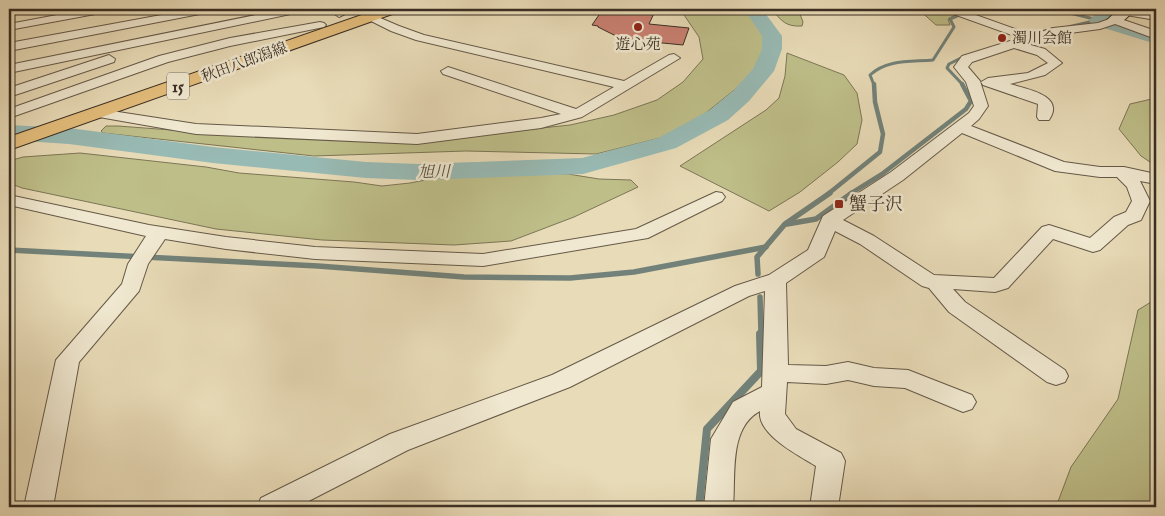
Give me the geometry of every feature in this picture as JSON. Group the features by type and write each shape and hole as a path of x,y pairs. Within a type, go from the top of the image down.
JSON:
{"main road":[{"name":"秋田八郎潟線","path":"9,144 393,9"}],"street":[{"path":"9,10 15,9"},
{"path":"9,27 106,9"},
{"path":"9,47 210,9"},
{"path":"9,70 301,9 317,21 197,49 141,66 9,114"},
{"path":"949,9 1030,38"},
{"path":"225,13 272,52"},
{"path":"371,17 388,28 427,40 626,86"},
{"path":"1117,17 1156,35"},
{"path":"1044,117 1045,102 1036,97 980,82 961,67 967,60 1053,32 1117,17 1156,17"},
{"path":"9,93 109,59 156,46 151,39"},
{"path":"980,82 1029,77 1046,72 1056,64 1040,52 1013,44"},
{"path":"91,116 196,129 417,139 541,123 577,114 674,58"},
{"path":"448,71 577,114"},
{"path":"271,507 399,442 561,381 742,290 776,280 817,253 830,220 897,176 974,116 981,106 980,82"},
{"path":"960,127 1061,167 1121,172 1156,179"},
{"path":"830,220 867,240 929,281 987,285 1001,283 1049,231 1093,246 1121,221 1134,216 1141,201 1135,186 1121,172"},
{"path":"9,200 157,232 226,243 314,252 483,260 641,234 716,197"},
{"path":"38,507 68,360 132,286 141,259 154,242 157,232"},
{"path":"776,280 775,382 772,416 787,436 831,461 824,507"},
{"path":"934,281 958,307 1056,376"},
{"path":"719,507 724,439 742,409 775,382 848,371 874,377 908,379 963,402"}],"green space":[{"path":"680,9 748,9 768,38 757,69 743,83 702,116 660,138 596,154 466,151 314,156 103,133 101,131 106,126 118,126 264,137 420,141 570,125 614,115 657,100 683,82 703,59 699,37"},
{"path":"772,9 798,9 803,22 802,26 784,22"},
{"path":"918,9 944,9 955,15 948,19 950,25 936,25"},
{"path":"787,53 844,75 857,93 862,120 857,144 838,162 800,192 769,211 680,166 766,110 779,98 785,76"},
{"path":"1156,98 1156,166 1141,156 1119,129 1130,104"},
{"path":"80,153 206,167 239,173 382,186 446,176 523,173 568,174 599,179 631,180 638,187 574,217 511,241 454,245 322,240 216,229 22,188 9,183 9,161 23,157"},
{"path":"1156,299 1156,507 1056,507 1071,467 1118,399 1138,310"}],"building":[{"name":"遊心苑","path":"634,9 656,9 649,24 689,28 683,45 622,39 598,26 592,25 601,12 632,14"}],"waterway":[{"name":"旭川","path":"9,133 69,136 213,155 366,170 418,172 583,166 667,143 719,115 741,96 763,71 772,49 772,36 753,9"},
{"path":"969,13 996,9"},
{"path":"1054,9 1098,20 1068,27"},
{"path":"1112,9 1098,20 1156,38"},
{"path":"874,85 870,75 884,66 900,62 933,60 954,27 950,19 957,16"},
{"path":"1027,35 1054,29"},
{"path":"961,58 949,64 947,68 963,85"},
{"path":"828,194 880,152 883,134 875,102 874,84"},
{"path":"850,194 882,174 966,109 971,101 962,84"},
{"path":"765,247 785,224 830,193"},
{"path":"787,224 816,219 852,193"},
{"path":"9,250 318,266 464,277 570,278 634,272 765,247"},
{"path":"758,274 757,257 765,247"},
{"path":"760,297 761,335"},
{"path":"699,507 707,429 761,371 760,334"}],"place":[{"name":"遊心苑","path":"638,27"},
{"name":"濁川会館","path":"1002,38"},
{"name":"蟹子沢","path":"839,204"}]}
